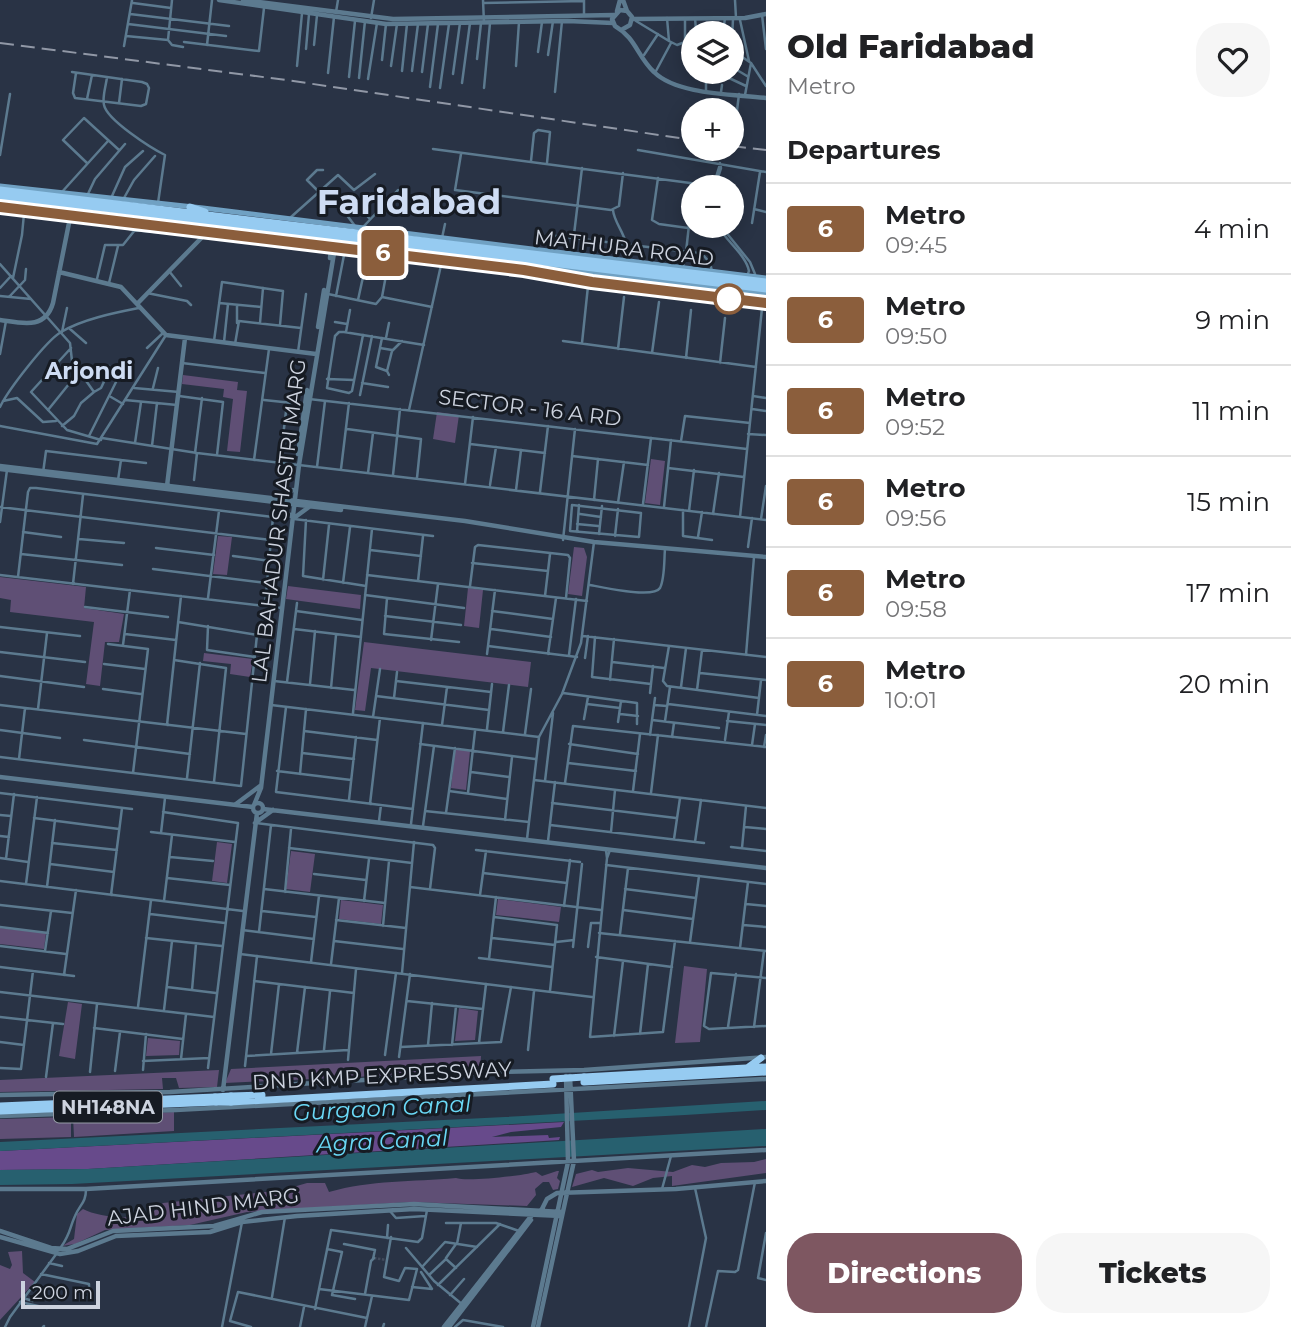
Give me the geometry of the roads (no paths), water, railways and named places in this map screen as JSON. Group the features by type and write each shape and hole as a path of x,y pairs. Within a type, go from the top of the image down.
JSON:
{"highway":[{"path":"0,188 95,204 132,214"},
{"path":"0,198 95,204"},
{"name":"MATHURA ROAD","path":"95,204 202,214 508,252 766,280"},
{"path":"190,207 212,216"},
{"path":"110,212 132,214"},
{"name":"MATHURA ROAD","path":"132,214 538,262"},
{"path":"261,228 289,235"},
{"path":"508,252 535,250"},
{"path":"513,263 538,262 765,294"},
{"path":"763,1079 746,1070 764,1058"},
{"name":"DND KMP EXPRESSWAY","path":"553,1082 726,1075 746,1070"},
{"name":"DND KMP EXPRESSWAY","path":"0,1111 218,1102 231,1099 766,1070"}],"main road":[{"path":"0,188 158,203 751,278"},
{"path":"0,198 110,212"},
{"path":"132,214 765,294"}],"street":[{"path":"172,0 168,29 168,40 172,45 207,45 260,51 268,5"},
{"path":"207,45 212,0"},
{"path":"219,0 386,24 584,18 613,23 623,30 659,76 680,86 766,97"},
{"path":"245,0 268,5"},
{"path":"297,66 306,0"},
{"path":"328,73 338,0"},
{"path":"359,78 374,0"},
{"path":"484,88 483,1 584,0 584,18"},
{"path":"621,0 632,21 632,33 656,71 669,80 703,90"},
{"path":"613,23 621,0"},
{"path":"735,0 735,21"},
{"path":"124,46 132,1 171,8"},
{"path":"303,10 309,14 335,15 355,20 484,22 562,21 627,11"},
{"path":"130,14 229,26"},
{"path":"306,49 309,14"},
{"path":"314,45 317,15"},
{"path":"623,30 632,21 765,17 766,49"},
{"path":"656,71 670,42 667,18"},
{"path":"632,21 677,45 685,42 685,18"},
{"path":"736,18 750,62 766,86"},
{"path":"349,76 355,20"},
{"path":"369,79 371,21"},
{"path":"548,55 553,21"},
{"path":"555,92 562,21"},
{"path":"477,59 484,22"},
{"path":"516,66 519,22"},
{"path":"538,52 542,22"},
{"path":"453,74 460,23"},
{"path":"462,83 470,23"},
{"path":"128,24 226,36"},
{"path":"382,60 386,24"},
{"path":"391,66 397,24"},
{"path":"402,71 407,24"},
{"path":"412,71 418,24"},
{"path":"422,72 428,24"},
{"path":"430,87 438,24"},
{"path":"440,88 449,24"},
{"path":"644,55 658,34"},
{"path":"127,36 168,40"},
{"path":"744,58 750,62"},
{"path":"741,98 750,62"},
{"path":"74,72 92,75 144,83 149,88 145,106 74,97 74,72"},
{"path":"88,99 92,75"},
{"path":"107,77 104,102 108,113 145,144 165,155 158,203"},
{"path":"120,103 122,79"},
{"path":"703,90 704,84"},
{"path":"742,84 746,86"},
{"path":"721,92 722,85"},
{"path":"0,155 10,94"},
{"path":"87,163 63,141 67,133 86,118 118,150"},
{"path":"531,161 535,131 549,131 547,163"},
{"path":"61,193 108,141"},
{"path":"87,196 118,150 125,144"},
{"path":"433,149 623,173 681,183"},
{"path":"638,150 766,172"},
{"path":"111,198 125,167 143,151"},
{"path":"461,153 455,190 578,206 613,210 619,206 623,173"},
{"path":"123,199 134,180 155,156"},
{"path":"717,175 720,163"},
{"path":"571,254 582,168"},
{"path":"323,170 317,170 307,180 326,202"},
{"path":"752,223 760,172"},
{"path":"290,219 338,174 354,190 375,174"},
{"path":"658,178 652,220 659,224 681,227"},
{"path":"363,228 369,218 397,190"},
{"path":"354,201 369,218"},
{"path":"0,288 12,277 22,235 25,203"},
{"path":"340,206 356,228"},
{"path":"0,354 3,321 34,324 48,316 72,208"},
{"path":"754,209 766,212"},
{"path":"613,210 626,244"},
{"path":"126,228 132,214"},
{"path":"116,224 135,230 201,236"},
{"path":"442,238 445,224"},
{"path":"61,332 139,306 147,293 213,226"},
{"path":"97,279 105,245 118,246 129,240 135,230"},
{"path":"548,235 685,254 698,253"},
{"path":"683,268 687,238"},
{"path":"725,238 748,265 751,278"},
{"path":"730,238 750,262 751,278"},
{"path":"334,241 325,294 376,304 382,297 391,248"},
{"path":"358,301 370,245"},
{"path":"109,283 118,246"},
{"path":"336,296 345,250"},
{"path":"410,410 443,255"},
{"path":"704,256 712,271"},
{"path":"1,266 70,343 72,361 94,392"},
{"path":"9,297 25,281 26,268"},
{"path":"169,271 181,286"},
{"path":"59,272 97,279 121,287 164,334 315,354"},
{"path":"214,341 222,282 284,292 280,325"},
{"path":"582,343 589,286"},
{"path":"260,323 263,287"},
{"path":"723,288 729,295"},
{"path":"147,293 187,301 191,305"},
{"path":"298,352 306,294"},
{"name":"LAL BAHADUR SHASTRI MARG","path":"218,1102 223,1088 240,954 255,808 261,787 298,465 325,294"},
{"path":"740,517 765,294"},
{"path":"0,296 31,299"},
{"path":"382,297 432,307"},
{"path":"618,349 624,297"},
{"path":"652,354 659,302"},
{"path":"218,303 261,307"},
{"path":"224,342 228,304"},
{"path":"235,344 237,305"},
{"path":"0,407 61,332 67,309"},
{"path":"346,332 350,310"},
{"path":"686,358 691,310"},
{"path":"720,363 725,317"},
{"path":"237,323 240,321 301,328"},
{"path":"335,322 347,324"},
{"path":"389,323 376,366 388,373 393,350 402,341"},
{"path":"70,329 86,343"},
{"path":"363,335 349,393 327,388 335,336 339,332 346,332 424,345"},
{"path":"147,348 164,334"},
{"path":"0,426 93,443 101,439 164,334"},
{"path":"360,395 372,336"},
{"path":"167,487 185,338"},
{"path":"563,341 756,367"},
{"path":"71,348 31,392 70,432 101,439 196,453 764,520 766,486"},
{"path":"254,460 269,348"},
{"path":"380,348 393,350"},
{"path":"182,363 265,373"},
{"path":"62,426 74,416 81,403 101,388 109,366"},
{"path":"153,390 158,368"},
{"path":"89,436 118,378"},
{"path":"327,379 354,380"},
{"path":"362,383 388,387"},
{"path":"48,410 69,384"},
{"path":"133,388 220,401 224,405 217,455"},
{"path":"110,396 124,402 177,405"},
{"path":"752,396 766,398"},
{"path":"3,401 17,398 43,422 57,421"},
{"path":"194,480 202,398"},
{"name":"SECTOR - 16 A RD","path":"308,398 747,449"},
{"path":"262,400 302,404"},
{"path":"135,443 142,401"},
{"path":"317,467 325,401"},
{"path":"152,446 157,403"},
{"path":"280,463 287,403"},
{"path":"341,470 349,403"},
{"path":"393,476 400,409"},
{"path":"751,409 766,411"},
{"path":"681,441 685,416 750,423"},
{"path":"465,484 473,418"},
{"path":"540,494 548,426"},
{"path":"346,429 398,435 421,441 417,478"},
{"path":"563,539 575,429"},
{"path":"368,473 373,433"},
{"path":"748,434 766,435"},
{"path":"643,506 652,438"},
{"path":"663,508 671,440"},
{"path":"470,444 545,453"},
{"path":"490,487 496,447"},
{"path":"516,490 521,450"},
{"path":"43,472 46,451 146,463"},
{"path":"572,456 648,465"},
{"path":"594,500 598,459"},
{"path":"118,480 121,460"},
{"path":"618,503 624,462"},
{"path":"294,502 293,490 298,465"},
{"path":"0,522 4,468 146,485"},
{"path":"668,468 744,477"},
{"path":"689,511 694,470"},
{"path":"43,472 468,522 563,539"},
{"path":"713,514 719,473"},
{"path":"18,577 30,488 273,517 265,606"},
{"path":"275,500 293,490"},
{"path":"73,584 83,495"},
{"path":"275,500 292,518 433,536"},
{"path":"599,534 602,501"},
{"path":"294,502 593,543 766,559"},
{"path":"577,531 579,505"},
{"path":"579,505 641,513 640,536 638,539 568,528 571,506 579,505"},
{"path":"292,518 310,506"},
{"path":"1,507 272,540"},
{"path":"615,536 618,509"},
{"path":"683,510 682,534 712,540"},
{"path":"208,600 219,511"},
{"path":"698,538 702,512"},
{"path":"578,514 601,517"},
{"path":"748,547 752,519"},
{"path":"306,520 301,573 306,578 366,586"},
{"path":"323,580 329,524"},
{"path":"577,524 600,526"},
{"path":"344,583 350,526"},
{"path":"352,715 372,529"},
{"path":"23,533 61,537"},
{"path":"418,581 424,534"},
{"path":"78,538 124,543"},
{"path":"527,839 539,737 563,694 583,636 593,543"},
{"path":"470,587 472,562 478,545 550,553 570,556 566,598"},
{"path":"156,548 214,555"},
{"path":"370,550 421,556"},
{"path":"590,585 646,593 657,591 661,586 665,550"},
{"path":"545,596 550,553"},
{"path":"21,554 122,565"},
{"path":"233,556 270,561"},
{"path":"746,655 754,557"},
{"path":"472,562 548,571"},
{"path":"153,569 267,583"},
{"path":"0,575 282,607"},
{"path":"367,575 587,601"},
{"path":"431,640 438,583"},
{"path":"123,645 130,590"},
{"path":"487,654 495,590"},
{"path":"167,725 181,596"},
{"path":"365,596 464,608"},
{"path":"548,654 556,597"},
{"path":"387,598 384,634 459,642"},
{"path":"569,656 576,599"},
{"path":"287,682 297,603"},
{"path":"85,607 168,617"},
{"path":"296,611 362,620"},
{"path":"492,611 553,619"},
{"path":"385,616 461,625"},
{"path":"0,757 238,787 242,785 256,633 178,622"},
{"path":"208,626 206,650 255,657"},
{"path":"0,627 80,636"},
{"path":"294,629 360,637"},
{"path":"490,629 551,636"},
{"path":"310,685 315,631"},
{"path":"38,709 47,633"},
{"path":"125,634 176,640"},
{"path":"331,688 336,634"},
{"path":"583,636 766,657"},
{"path":"585,658 588,636"},
{"path":"595,637 591,676 651,684"},
{"path":"610,680 614,639"},
{"path":"108,644 147,648 133,773"},
{"path":"488,646 577,657"},
{"path":"669,646 664,683 670,687 759,698"},
{"path":"681,688 686,648"},
{"path":"697,690 702,650"},
{"path":"0,652 85,662"},
{"path":"174,660 226,668 214,783"},
{"path":"612,662 666,668"},
{"path":"187,780 200,663"},
{"path":"104,664 145,669"},
{"path":"650,693 653,667"},
{"path":"373,717 380,669"},
{"path":"394,698 397,672"},
{"path":"700,673 764,679 757,715"},
{"path":"0,676 84,687"},
{"path":"274,681 355,691"},
{"path":"396,681 491,692"},
{"path":"487,730 492,684"},
{"path":"503,732 509,685"},
{"path":"442,725 447,687"},
{"path":"665,722 670,687"},
{"path":"103,689 141,694"},
{"path":"525,735 531,689"},
{"path":"563,694 639,704 637,724"},
{"path":"376,696 489,710"},
{"path":"584,719 588,697"},
{"path":"650,735 655,698"},
{"path":"618,722 621,701"},
{"path":"587,704 620,708"},
{"path":"0,705 246,734"},
{"path":"271,705 539,737"},
{"path":"654,705 766,716"},
{"path":"286,707 277,771 277,792 413,809"},
{"path":"19,759 25,708"},
{"path":"300,774 306,709"},
{"path":"545,781 553,710"},
{"path":"724,741 729,712"},
{"path":"619,714 638,716"},
{"path":"370,804 380,718"},
{"path":"652,720 719,728"},
{"path":"727,721 766,725"},
{"path":"411,824 423,723"},
{"path":"671,737 674,723"},
{"path":"752,745 755,724"},
{"path":"565,783 573,726 765,747 766,734"},
{"path":"468,793 475,729"},
{"path":"0,730 60,738"},
{"path":"304,731 377,740"},
{"path":"634,791 640,734"},
{"path":"650,793 658,735"},
{"path":"349,801 356,737"},
{"path":"83,740 190,754"},
{"path":"420,744 536,759"},
{"path":"569,744 638,754"},
{"path":"423,825 434,746"},
{"path":"446,813 454,748"},
{"path":"302,753 354,759"},
{"path":"505,820 512,756"},
{"path":"568,763 636,771"},
{"path":"277,771 351,780"},
{"path":"471,772 510,777"},
{"path":"0,777 423,825 766,868"},
{"path":"534,780 766,808"},
{"path":"548,842 555,782"},
{"path":"236,804 261,787"},
{"path":"261,787 262,806"},
{"path":"611,832 615,789"},
{"path":"449,791 508,799"},
{"path":"0,793 132,809"},
{"path":"6,859 14,794"},
{"path":"161,833 166,796"},
{"path":"674,839 680,796"},
{"path":"26,884 37,797"},
{"path":"695,842 701,799"},
{"path":"552,803 676,818"},
{"path":"379,821 381,805"},
{"path":"742,848 746,805"},
{"path":"255,808 262,806"},
{"path":"111,895 122,808"},
{"path":"255,823 274,810"},
{"path":"425,811 528,822"},
{"path":"163,812 237,821 208,1068"},
{"path":"0,815 12,816"},
{"path":"34,818 119,829"},
{"path":"47,887 55,820"},
{"path":"255,823 414,842 435,847 430,889"},
{"path":"260,932 271,825"},
{"path":"550,825 704,843"},
{"path":"744,827 766,829"},
{"path":"285,892 291,828"},
{"path":"151,832 236,842"},
{"path":"164,901 172,835"},
{"path":"0,836 9,838"},
{"path":"401,973 414,842"},
{"path":"52,843 117,850"},
{"path":"731,847 766,851"},
{"path":"289,848 412,863"},
{"path":"608,849 589,1036 664,1031 675,941"},
{"path":"476,850 581,863 573,947"},
{"path":"480,895 486,851"},
{"path":"170,857 213,861"},
{"path":"0,858 28,862"},
{"path":"364,901 369,858"},
{"path":"383,926 389,860"},
{"path":"564,906 570,860"},
{"path":"50,863 114,872"},
{"path":"606,865 766,884"},
{"path":"620,935 628,868"},
{"path":"483,873 567,883"},
{"path":"314,874 366,880"},
{"path":"690,943 699,876"},
{"path":"167,878 231,885"},
{"path":"0,881 244,911"},
{"path":"740,948 748,882"},
{"path":"410,887 601,910"},
{"path":"625,888 696,898"},
{"path":"264,889 385,903"},
{"path":"64,975 76,890"},
{"path":"311,962 319,896"},
{"path":"489,959 496,897"},
{"path":"331,965 339,898"},
{"path":"138,1009 151,900"},
{"path":"746,904 766,906"},
{"path":"0,905 72,913"},
{"path":"623,910 693,919"},
{"path":"45,951 51,911"},
{"path":"262,911 316,917"},
{"path":"150,914 225,923"},
{"path":"494,916 555,924 558,928 550,992"},
{"path":"336,920 406,928"},
{"path":"588,947 591,923 600,923"},
{"path":"743,925 766,928"},
{"path":"0,927 48,933"},
{"path":"242,930 314,939"},
{"path":"599,933 765,951 754,1027"},
{"path":"146,938 222,946"},
{"path":"492,938 555,944 573,940"},
{"path":"164,1011 172,941"},
{"path":"334,941 404,949"},
{"path":"192,990 196,943"},
{"path":"0,946 67,954"},
{"path":"240,954 592,997"},
{"path":"245,1066 257,956"},
{"path":"596,957 672,967"},
{"path":"479,958 553,967"},
{"path":"614,1036 623,961"},
{"path":"640,1034 648,964"},
{"path":"0,967 74,976"},
{"path":"348,1060 356,968"},
{"path":"0,1068 20,1070 33,971"},
{"path":"766,978 715,972 710,974 704,1026 709,1029 766,1026"},
{"path":"386,1055 396,973"},
{"path":"399,1057 411,974"},
{"path":"727,1028 736,974"},
{"path":"254,981 354,993"},
{"path":"271,1054 279,984"},
{"path":"479,1043 486,984"},
{"path":"167,986 217,993"},
{"path":"297,1053 305,987"},
{"path":"401,1047 502,1042 511,987"},
{"path":"528,1050 534,989"},
{"path":"324,1051 330,991"},
{"path":"0,992 214,1017"},
{"path":"407,1000 483,1009"},
{"path":"428,1046 432,1003"},
{"path":"90,1072 97,1004"},
{"path":"452,1045 456,1006"},
{"path":"181,1059 186,1014"},
{"path":"0,1017 63,1024"},
{"path":"46,1077 53,1023"},
{"path":"94,1028 183,1039"},
{"path":"115,1071 120,1031"},
{"path":"143,1070 146,1034"},
{"path":"0,1042 24,1045"},
{"path":"246,1056 348,1050"},
{"path":"144,1061 209,1058"},
{"path":"0,1095 223,1088 517,1071 568,1071 764,1058"},
{"path":"533,1327 571,1160 568,1071"},
{"path":"0,1111 218,1102 323,1103 763,1079"},
{"path":"323,1103 325,1108 349,1107"},
{"path":"0,1189 86,1189 766,1150"},
{"path":"662,1189 671,1156"},
{"path":"447,1327 550,1196 565,1192 695,1188 766,1181"},
{"path":"706,1327 718,1270 738,1270 755,1182"},
{"path":"689,1327 706,1238 695,1188"},
{"path":"5,1327 21,1300 72,1231 75,1216 86,1202 86,1189"},
{"name":"AJAD HIND MARG","path":"58,1252 113,1231 207,1227 262,1212 427,1205 536,1213"},
{"path":"0,1237 58,1252 78,1251 111,1237 210,1232 242,1222 380,1208 426,1213 560,1214"},
{"path":"315,1309 332,1229 418,1242 422,1238 426,1213"},
{"path":"464,1305 519,1231 536,1213"},
{"path":"538,1327 560,1214"},
{"path":"272,1299 285,1217"},
{"path":"222,1327 242,1222"},
{"path":"446,1223 500,1224 519,1231"},
{"path":"429,1275 446,1259 456,1244 461,1223"},
{"path":"438,1284 500,1224"},
{"path":"319,1289 406,1301 417,1269 405,1268 399,1281 384,1278 388,1225"},
{"path":"0,1231 58,1252"},
{"path":"766,1233 758,1279 766,1280"},
{"path":"422,1267 445,1242 477,1247"},
{"path":"344,1244 375,1250 365,1294"},
{"path":"406,1248 438,1284 464,1305"},
{"path":"327,1249 342,1252 332,1295 355,1299"},
{"path":"446,1259 456,1268"},
{"path":"50,1263 62,1266"},
{"path":"412,1287 432,1289 421,1272"},
{"path":"41,1274 89,1284 89,1298"},
{"path":"450,1295 464,1279"},
{"path":"251,1327 230,1321 237,1293 367,1318"},
{"path":"365,1327 372,1296"},
{"path":"21,1300 33,1301"},
{"path":"21,1300 47,1308"},
{"path":"300,1327 304,1307"},
{"path":"455,1327 463,1320 503,1327"}],"water":[{"path":"766,1101 766,1110 0,1151 0,1142"},
{"path":"766,1129 766,1146 72,1184 0,1185 0,1170 88,1169"}],"tunnel":[{"path":"374,1258 386,1260"}],"railway":[{"path":"0,43 286,80 681,138"},
{"path":"744,147 766,150"},
{"path":"0,205 524,268 598,281 766,302"}],"metro line":[{"name":"6","path":"0,207 524,270 592,282 766,303"}],"district":[{"name":"Faridabad","path":"409,202"},
{"name":"Arjondi","path":"89,371"}],"water label":[{"name":"Gurgaon Canal","path":"382,1108"},
{"name":"Agra Canal","path":"382,1141"}]}
